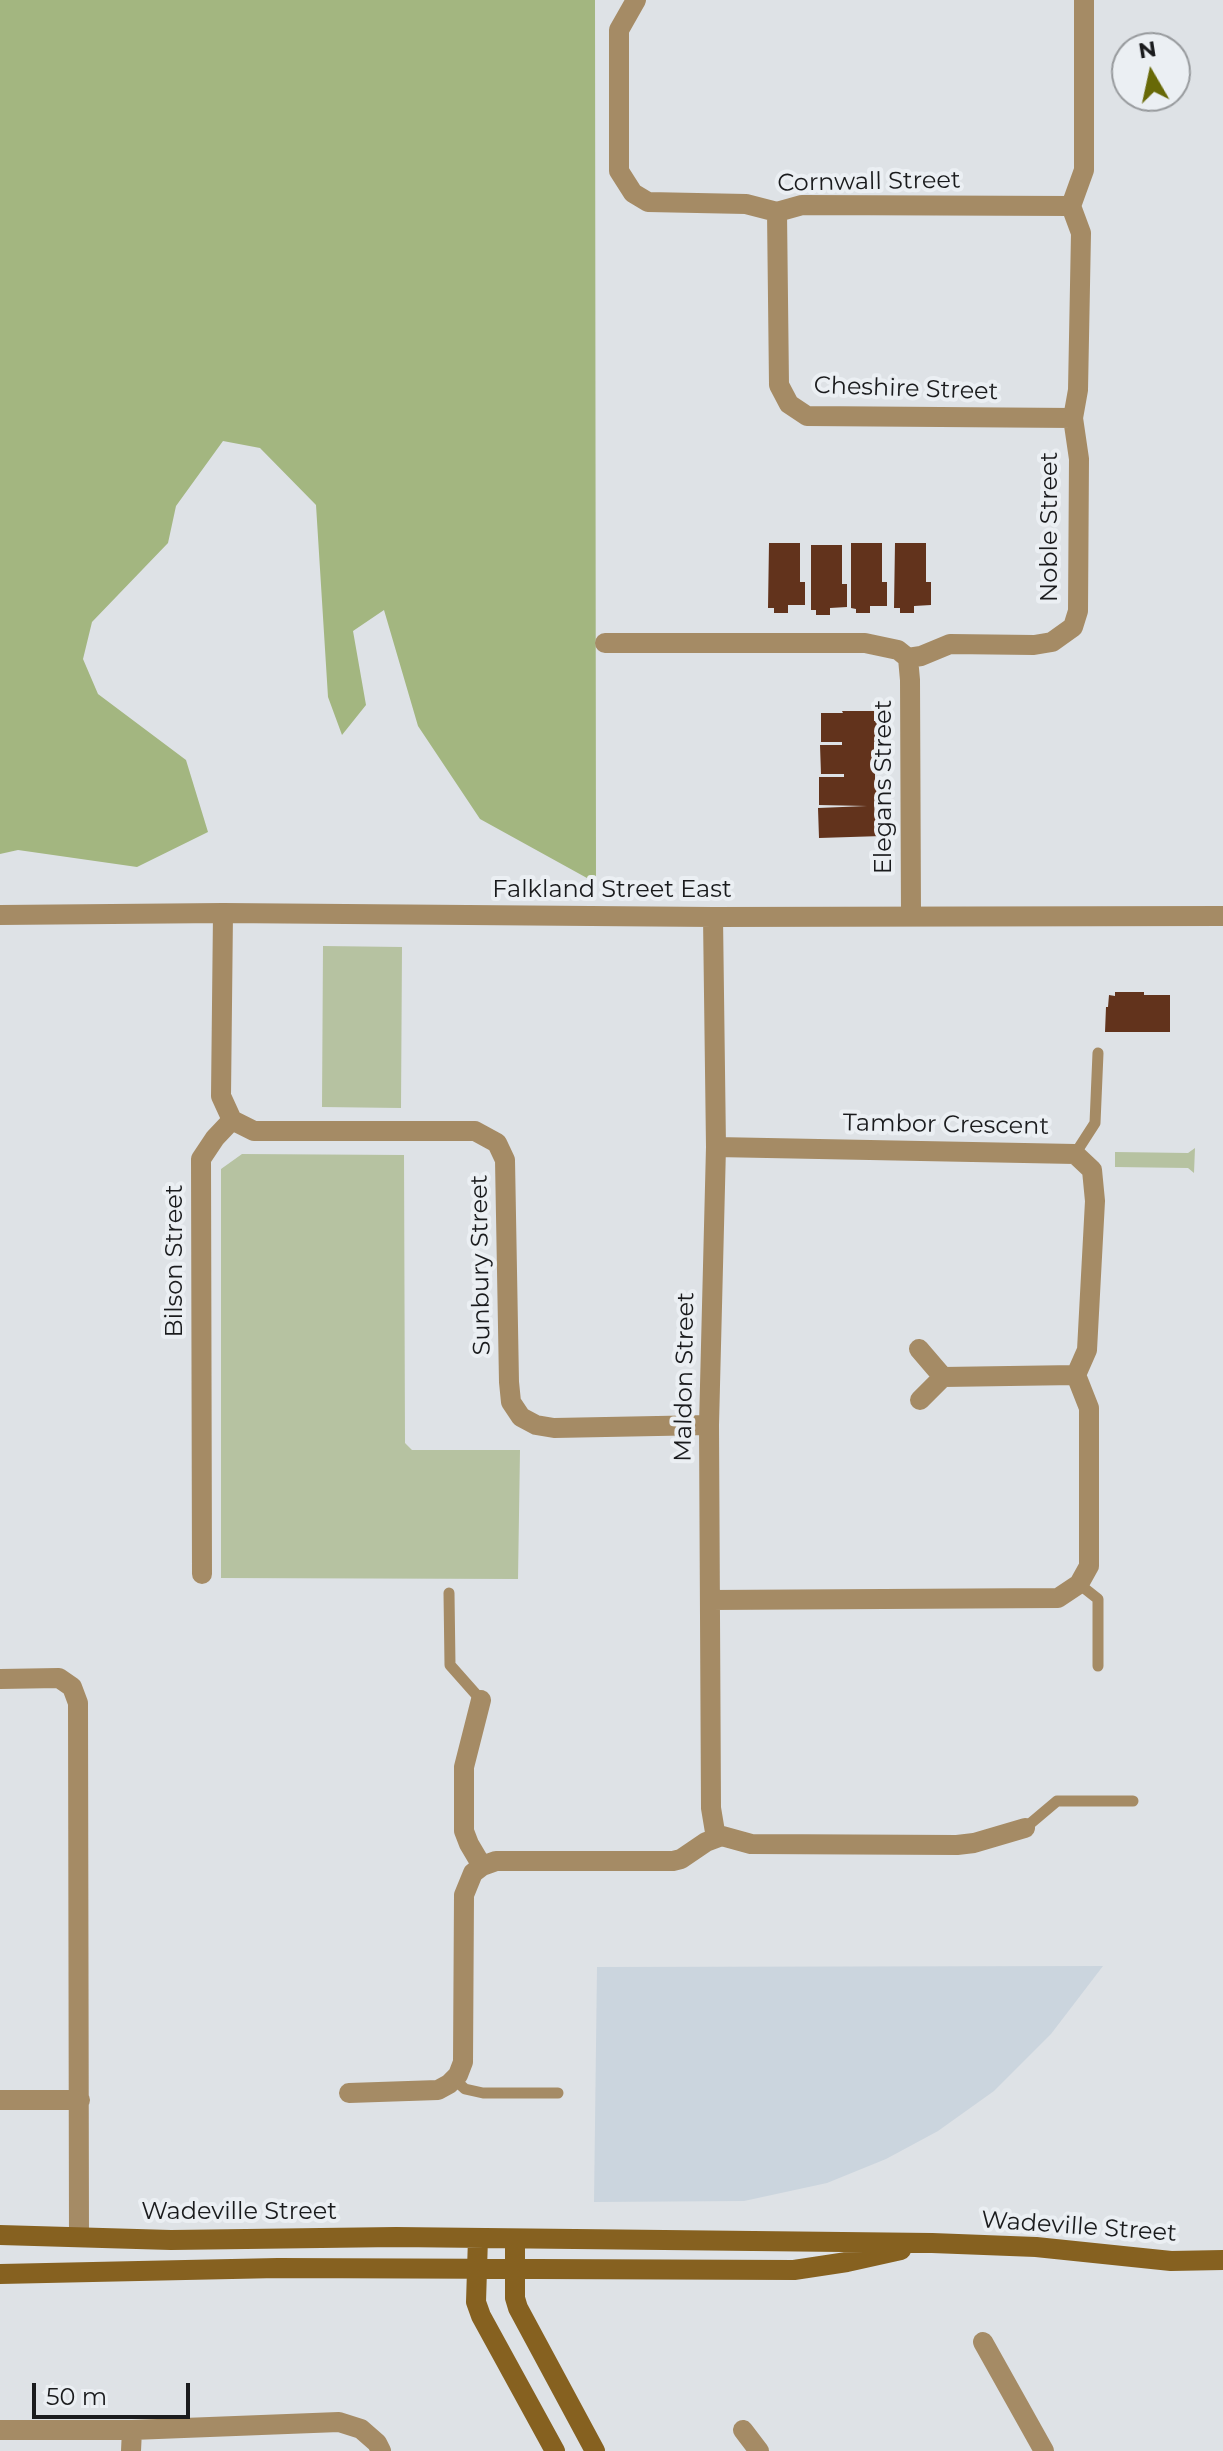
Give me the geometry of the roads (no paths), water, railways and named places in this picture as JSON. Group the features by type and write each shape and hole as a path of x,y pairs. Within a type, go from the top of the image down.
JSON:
{"street":[{"name":"Cornwall Street","path":"636,0 619,30 619,171 633,193 648,202 746,204 777,212 802,205 1071,206"},
{"path":"1071,206 1084,170 1084,0"},
{"name":"Noble Street","path":"908,658 950,644 1034,645 1052,642 1073,627 1078,611 1079,459 1073,418 1078,390 1081,233 1071,206"},
{"name":"Cheshire Street","path":"777,212 779,385 789,404 807,416 1073,418"},
{"path":"605,643 865,643 898,650 908,658"},
{"name":"Elegans Street","path":"908,658 911,915"},
{"path":"223,913 221,1096 232,1120"},
{"name":"Falkland Street East","path":"0,915 1223,916"},
{"name":"Maldon Street","path":"713,917 716,1147 709,1425 711,1808 716,1838"},
{"name":"Sunbury Street","path":"232,1120 254,1131 475,1131 497,1143 505,1160 509,1382 511,1402 521,1417 536,1425 554,1428 709,1425"},
{"name":"Bilson Street","path":"202,1574 201,1159 232,1120"},
{"name":"Tambor Crescent","path":"716,1147 1075,1154 1092,1170 1095,1201 1087,1350 1076,1375"},
{"path":"919,1349 943,1377"},
{"path":"710,1600 1058,1598 1079,1584 1089,1566 1089,1408 1076,1375 943,1377 920,1400"},
{"path":"0,1679 59,1678 72,1687 78,1703 79,2237"},
{"path":"481,1700 464,1767 464,1831 482,1866"},
{"path":"349,2093 438,2090 454,2079 463,2062 464,1895 473,1873 482,1866 496,1861 673,1861 706,1842 730,1836 751,1844 957,1845 1025,1828"},
{"path":"0,2100 80,2100"},
{"name":"Wadeville Street","path":"0,2235 171,2240 353,2237 932,2243 1036,2247 1171,2261 1223,2260"},
{"path":"478,2238 476,2302 481,2316 555,2451"},
{"path":"515,2239 515,2298 518,2308 595,2451"},
{"name":"Wadeville Street","path":"0,2274 278,2268 794,2270 932,2243"},
{"path":"983,2342 1044,2451"},
{"path":"0,2430 131,2441 339,2422 361,2429 377,2443 381,2451"},
{"path":"743,2430 759,2451"}],"lane":[{"path":"1075,1154 1095,1123 1098,1053"},
{"path":"1079,1584 1098,1599 1098,1666"},
{"path":"449,1593 450,1665 481,1700"},
{"path":"1025,1828 1057,1801 1133,1801"},
{"path":"454,2079 465,2089 483,2093 558,2093"}]}
